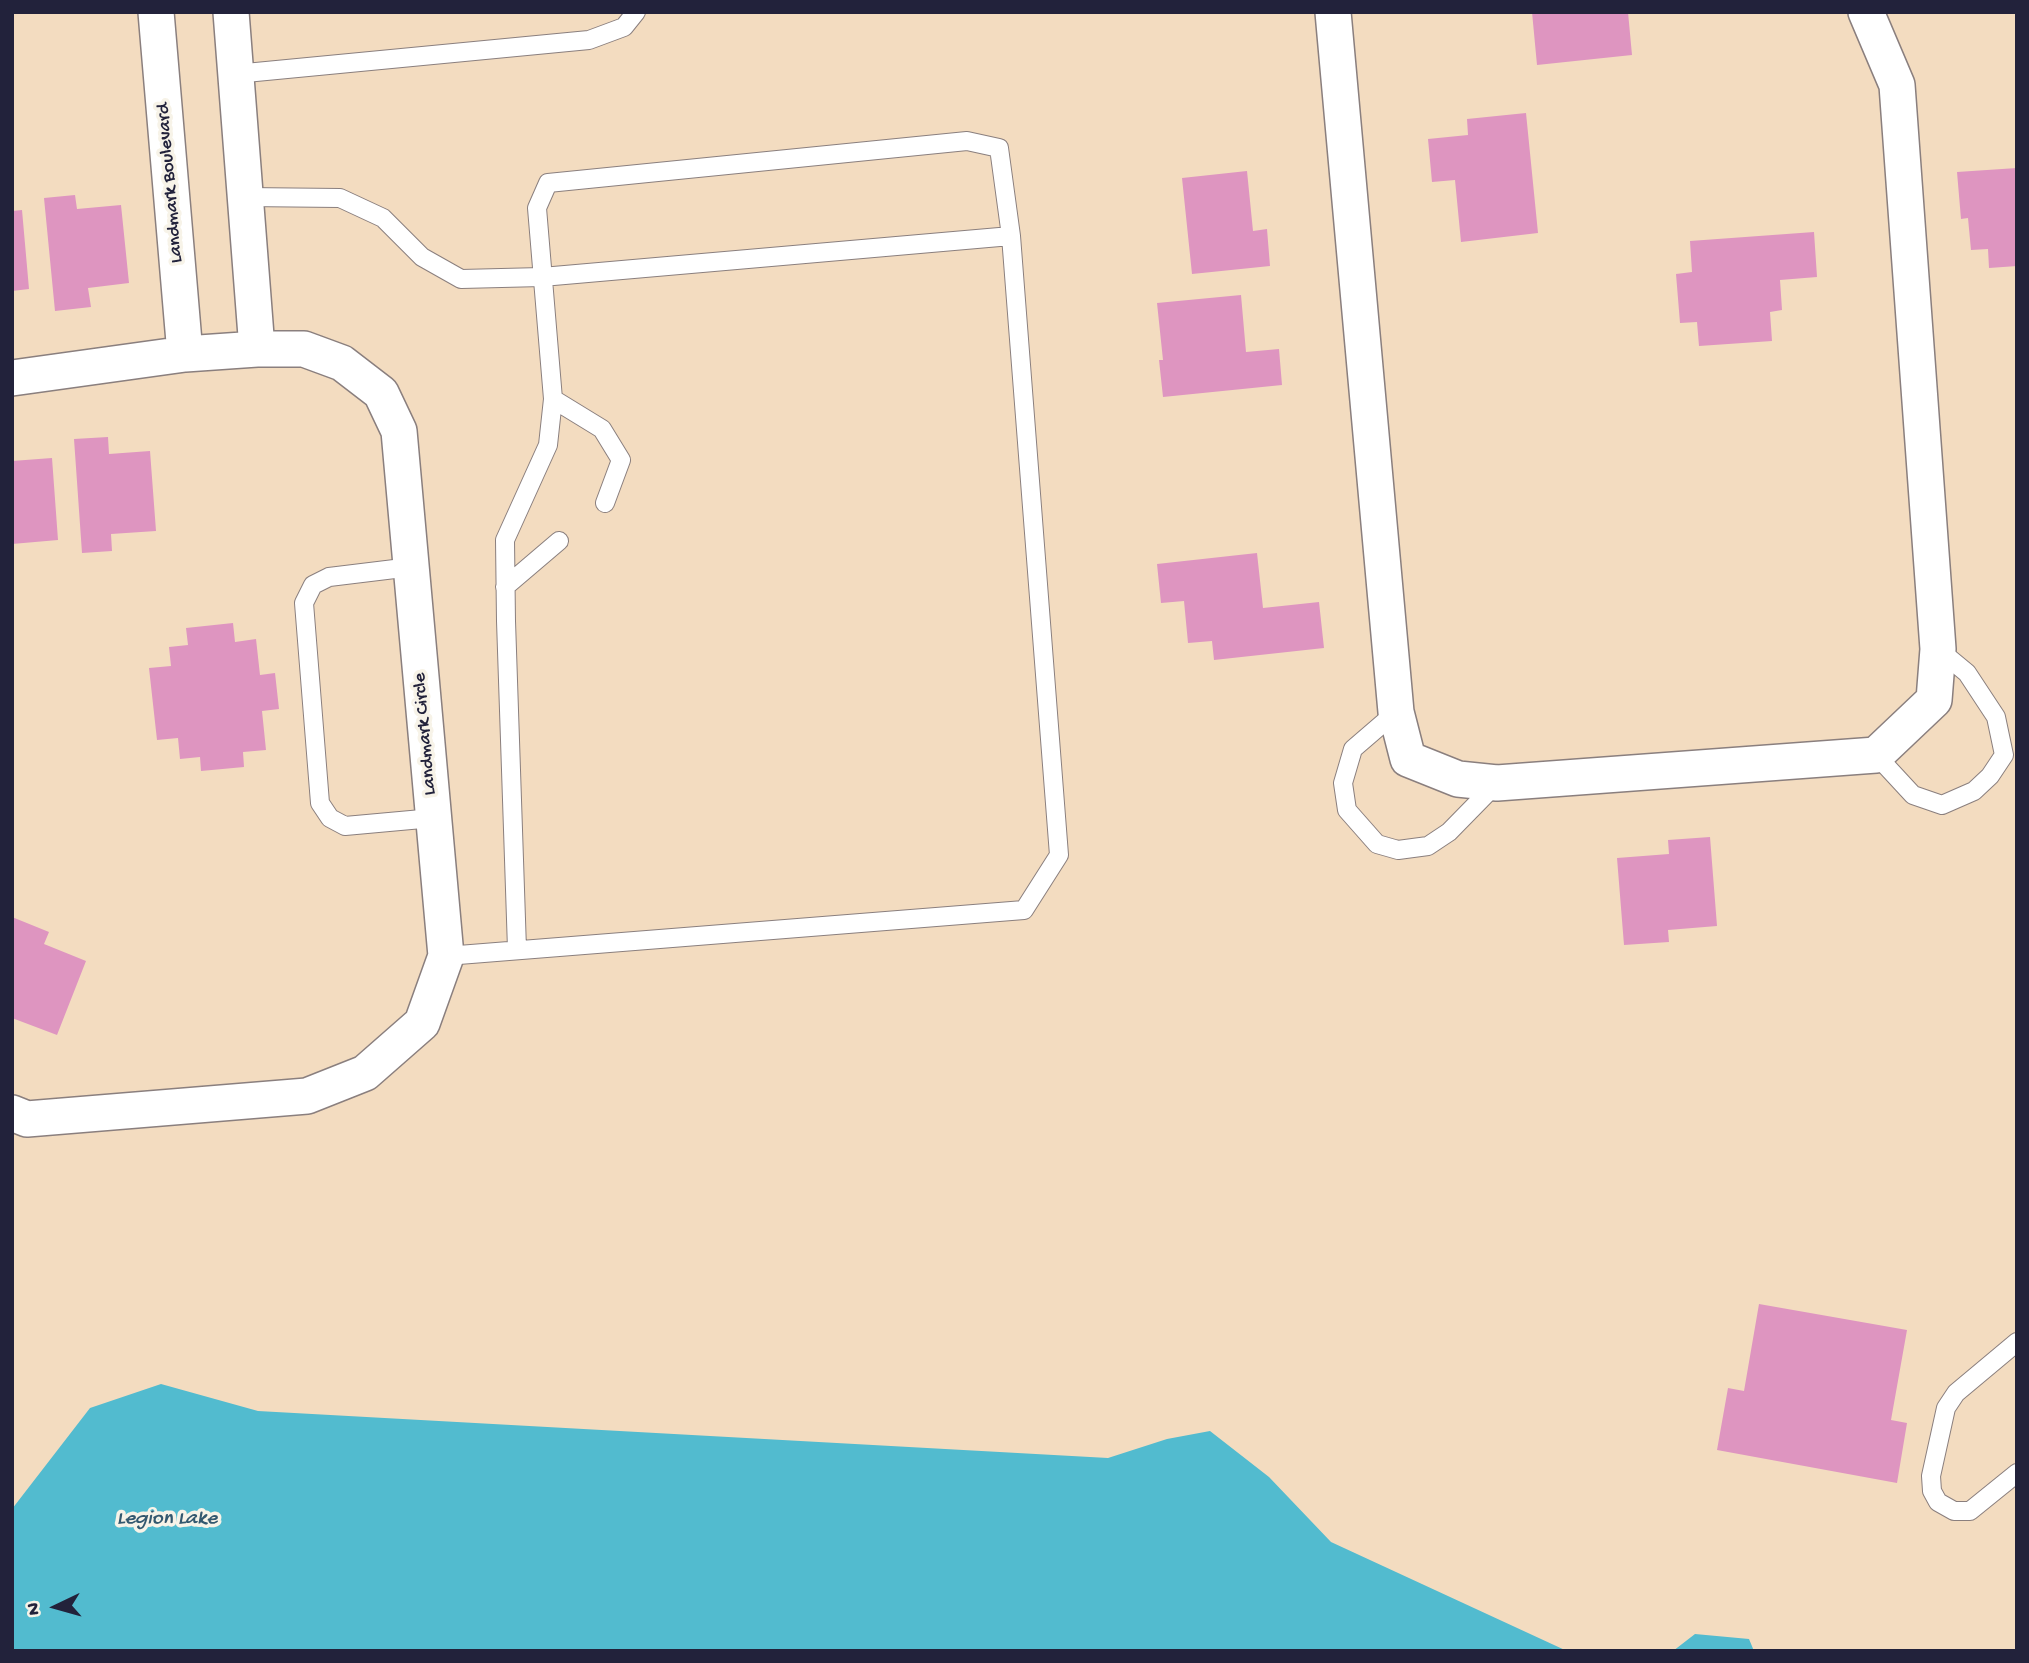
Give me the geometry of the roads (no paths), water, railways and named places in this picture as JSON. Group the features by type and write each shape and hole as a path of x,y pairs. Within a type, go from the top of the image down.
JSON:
{"street":[{"name":"Landmark Boulevard","path":"156,12 185,354"},
{"path":"230,12 257,349"},
{"path":"1333,12 1396,712 1408,759 1458,779 1497,783 1876,755 1934,700 1938,649 1897,85 1866,12"},
{"name":"Landmark Circle","path":"12,378 185,354 304,349 342,363 381,393 399,431 446,956 422,1023 365,1073 307,1096 27,1119 12,1113"}],"lane":[{"path":"235,74 589,40 624,27 636,12"},
{"path":"446,956 1024,910 1059,855 1011,236 999,148 967,141 548,183 537,208 553,399 548,445 505,540 517,949"},
{"path":"245,197 340,198 383,218 422,257 461,279 542,277 1011,236"},
{"path":"553,399 602,429 621,460 605,502"},
{"path":"505,587 559,541"},
{"path":"411,567 329,577 313,585 304,603 320,803 330,818 345,826 433,818"},
{"path":"1876,755 1913,795 1942,805 1974,792 1990,776 2004,755 1996,717 1966,673 1938,649"},
{"path":"1396,712 1353,749 1343,783 1347,810 1377,844 1398,850 1429,846 1449,831 1497,783"},
{"path":"2017,1342 1956,1393 1946,1408 1931,1476 1932,1491 1938,1502 1954,1511 1970,1511 2017,1473"}],"water":[{"name":"Legion Lake","path":"161,1384 258,1411 1108,1458 1167,1439 1210,1431 1269,1477 1331,1542 1567,1651 12,1651 12,1509 90,1408"},
{"path":"1695,1634 1749,1639 1754,1651 1673,1651"}]}
